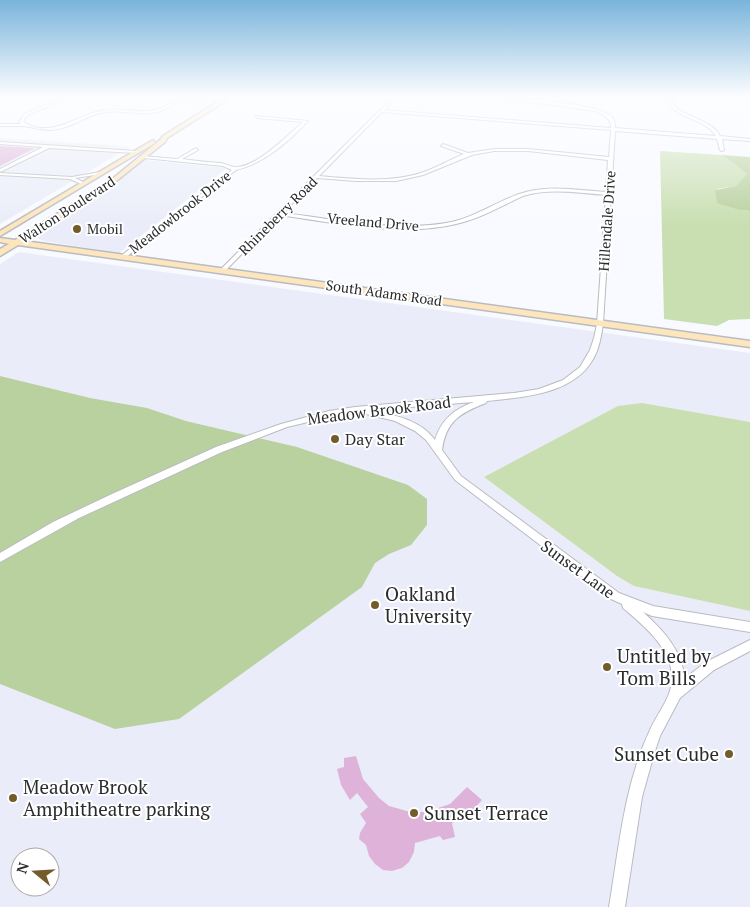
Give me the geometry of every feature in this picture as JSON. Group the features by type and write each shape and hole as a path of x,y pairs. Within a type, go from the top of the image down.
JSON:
{"main road":[{"name":"Walton Boulevard","path":"0,234 160,139"},
{"name":"Walton Boulevard","path":"0,253 116,179 152,151 163,139"},
{"path":"138,151 152,151"},
{"path":"102,172 115,172 116,179"},
{"path":"20,221 20,225 24,227 41,228"},
{"name":"South Adams Road","path":"0,240 750,344"}],"street":[{"path":"234,168 244,167 266,155 284,139"},
{"name":"Rhineberry Road","path":"223,270 355,139"},
{"name":"Hillendale Drive","path":"600,324 612,139"},
{"path":"721,139 722,150"},
{"path":"730,139 750,140"},
{"path":"0,143 138,151"},
{"path":"443,145 467,154"},
{"path":"0,172 48,146"},
{"path":"178,160 196,148"},
{"path":"318,176 372,180 397,179 421,174 467,154 488,151 517,150 611,160"},
{"name":"Meadowbrook Drive","path":"124,256 231,173 234,168 223,165 144,157"},
{"path":"0,172 71,178 102,172"},
{"path":"71,178 83,184"},
{"name":"Vreeland Drive","path":"281,214 390,226 431,226 478,217 522,194 537,191 608,194"},
{"name":"Meadow Brook Road","path":"0,558 66,520 227,445 299,420 350,410 498,397 551,388 579,373 593,355 600,324"},
{"path":"438,450 440,433 452,418 467,407 498,397"},
{"name":"Sunset Lane","path":"350,410 383,415 405,422 423,433 438,450 449,469 458,478 615,596 652,611 750,627"},
{"path":"615,596 649,626 672,655 678,674 675,694 655,734 642,770 617,907"},
{"path":"675,694 710,666 750,645"}],"shaded area":[{"path":"0,139 130,147 0,224"},
{"path":"144,160 227,168 119,253 44,241 37,238"},
{"name":"Oakland University","path":"19,252 750,353 750,907 0,907 0,264"}],"green space":[{"path":"660,151 722,155 747,174 736,186 716,189 740,210 750,211 750,319 729,320 717,326 664,319"},
{"path":"722,155 750,157 750,211 717,203 715,190 736,186 747,174"},
{"path":"0,376 90,398 147,408 186,421 297,447 408,485 427,499 427,525 411,545 389,554 375,563 362,587 179,719 115,729 0,684"},
{"path":"642,403 750,422 750,611 634,586 617,576 484,477 618,406"}],"building":[{"path":"0,146 33,148 35,148 0,166"},
{"name":"Sunset Terrace","path":"356,756 363,779 379,798 389,806 414,813 429,811 450,804 467,787 482,800 473,810 452,823 455,837 443,840 440,836 415,843 414,852 409,862 402,868 392,871 383,870 375,864 369,856 366,845 359,839 366,823 360,814 368,807 357,793 350,800 341,785 337,769 344,767 344,758"}],"place":[{"name":"Mobil","path":"77,229"},
{"name":"Day Star","path":"335,439"},
{"name":"Oakland University","path":"375,605"},
{"name":"Untitled by Tom Bills","path":"607,667"},
{"name":"Sunset Cube","path":"729,754"},
{"name":"Meadow Brook Amphitheatre parking","path":"13,798"},
{"name":"Sunset Terrace","path":"414,813"}]}
